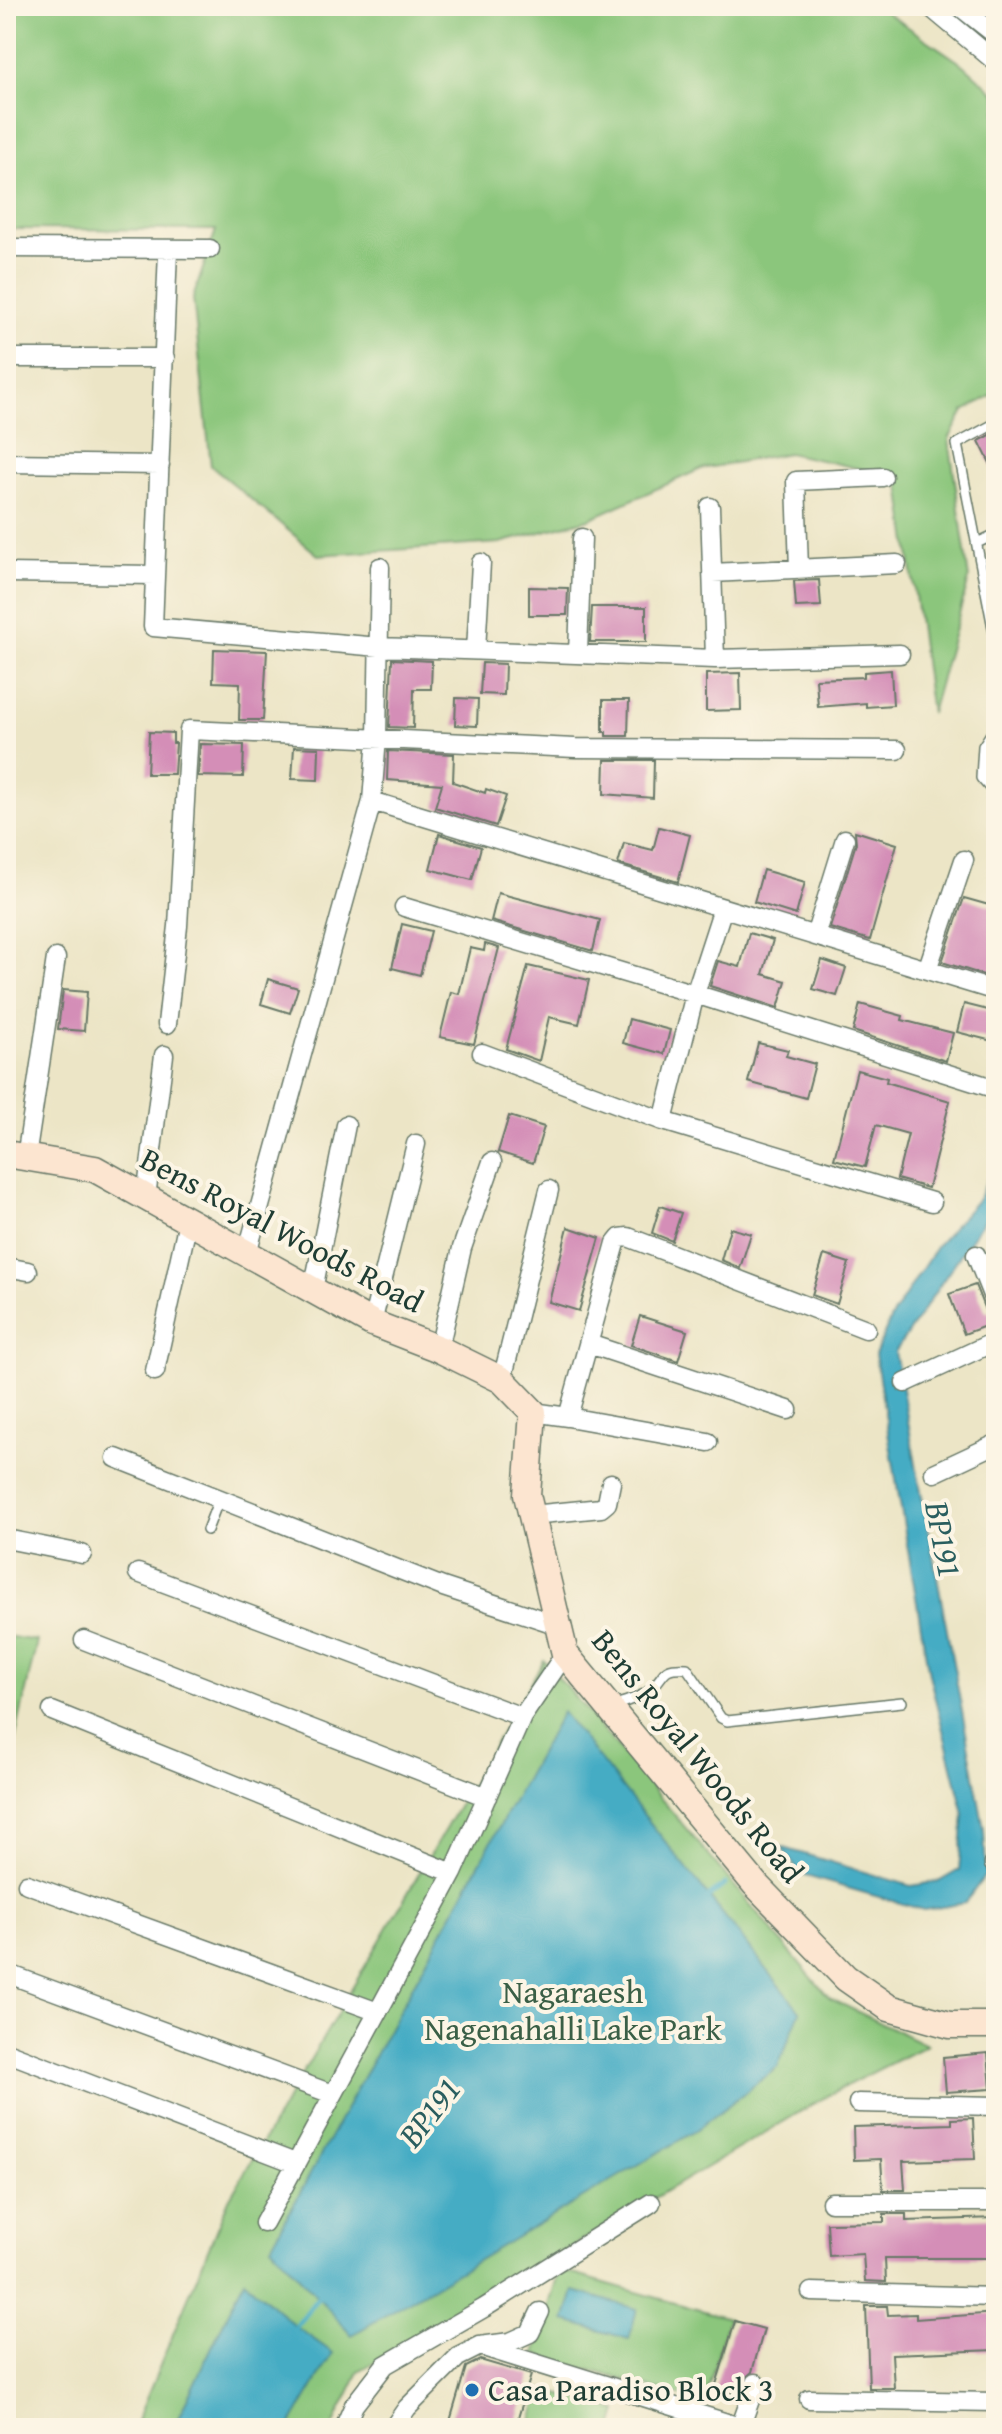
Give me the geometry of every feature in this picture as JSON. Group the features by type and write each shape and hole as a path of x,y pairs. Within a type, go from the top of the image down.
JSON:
{"street":[{"path":"929,6 996,62"},
{"path":"959,6 996,35"},
{"path":"6,248 210,249"},
{"path":"168,250 153,627 379,647 715,659 900,654"},
{"path":"6,358 165,358"},
{"path":"6,463 160,465"},
{"path":"799,569 796,481 883,477"},
{"path":"710,507 715,659"},
{"path":"578,654 582,538"},
{"path":"476,650 481,563"},
{"path":"712,573 897,564"},
{"path":"247,1253 372,801 377,738 380,567"},
{"path":"6,573 155,575"},
{"path":"167,1024 178,926 189,730 575,748 897,750"},
{"path":"372,801 996,991"},
{"path":"815,936 845,839"},
{"path":"927,970 964,860"},
{"path":"404,907 996,1089"},
{"path":"663,1121 695,994 723,908"},
{"path":"16,1156 56,958"},
{"path":"482,1053 663,1121 932,1202"},
{"path":"146,1197 164,1055"},
{"path":"313,1290 346,1125"},
{"path":"372,1323 416,1144"},
{"name":"Bens Royal Woods Road","path":"16,1156 95,1169 372,1323 439,1349 502,1380 533,1412 527,1495 565,1654 755,1884 846,1978 889,2008 950,2025 996,2025"},
{"path":"439,1349 462,1248 492,1162"},
{"path":"502,1380 549,1190"},
{"path":"155,1371 188,1221"},
{"path":"568,1417 616,1243 620,1238 628,1237 866,1329"},
{"path":"976,1255 996,1305"},
{"path":"6,1267 28,1271"},
{"path":"905,1383 996,1341"},
{"path":"589,1344 788,1410"},
{"path":"533,1412 708,1442"},
{"path":"934,1473 996,1444"},
{"path":"116,1458 443,1587 558,1625"},
{"path":"532,1515 601,1508 607,1503 611,1483"},
{"path":"6,1539 82,1554"},
{"path":"138,1573 522,1717"},
{"path":"84,1640 487,1797"},
{"path":"264,2223 453,1873 522,1717 565,1654"},
{"path":"52,1711 453,1873"},
{"path":"27,1884 378,2012"},
{"path":"6,1973 332,2094"},
{"path":"6,2052 295,2163"},
{"path":"858,2103 996,2106"},
{"path":"831,2202 996,2202"},
{"path":"344,2428 354,2405 385,2365 484,2308 651,2203"},
{"path":"811,2292 996,2297"},
{"path":"393,2428 407,2408 458,2357 480,2346 510,2342 530,2333 540,2312"},
{"path":"480,2346 740,2428 756,2383"},
{"path":"809,2399 996,2402"}],"lane":[{"path":"996,423 957,444 996,643"},
{"path":"977,543 996,534"},
{"path":"996,726 983,746 981,778 996,795"},
{"path":"207,1530 219,1499"},
{"path":"609,1707 648,1693 663,1671 671,1667 687,1668 721,1718 727,1721 902,1702"}],"green space":[{"path":"6,6 877,6 965,66 996,94 996,393 964,411 949,439 969,579 931,713 899,477 788,453 701,469 589,519 500,543 318,555 211,466 193,298 216,230 6,229"},
{"path":"6,1636 37,1641 6,1780"},
{"name":"Nagaraesh Nagenahalli Lake Park","path":"544,1660 829,1998 927,2045 834,2092 359,2372 332,2428 134,2428 229,2199"},
{"path":"559,2270 728,2318 704,2403 535,2354"},
{"path":"541,2389 618,2411 613,2428 530,2428"}],"water":[{"path":"996,1160 996,1202 895,1352 984,1829 986,1874 965,1903 924,1910 802,1875 781,1847 911,1886 940,1881 959,1870 964,1814 929,1674 875,1355 891,1318 938,1244 979,1198"},
{"name":"Nagaraesh Nagenahalli Lake Park","path":"562,1712 800,2011 778,2067 695,2131 352,2335 271,2246"},
{"path":"244,2280 295,2326 333,2353 289,2428 173,2428"},
{"path":"574,2291 637,2309 629,2339 565,2321"}],"building":[{"path":"996,432 996,475 979,441"},
{"path":"819,580 821,606 796,607 794,581"},
{"path":"529,587 568,588 567,615 529,615"},
{"path":"592,607 646,607 646,642 590,642"},
{"path":"214,649 267,651 263,720 239,720 240,683 213,682"},
{"path":"392,659 432,661 431,689 414,689 413,728 389,727"},
{"path":"482,663 505,664 504,695 480,694"},
{"path":"891,670 893,705 866,707 866,703 818,707 816,679 864,677 864,672"},
{"path":"740,673 741,710 706,711 706,674"},
{"path":"456,698 478,699 477,726 455,725"},
{"path":"603,700 629,700 628,736 606,736 603,732"},
{"path":"149,732 173,733 173,743 176,743 174,774 147,774"},
{"path":"200,744 244,745 243,777 198,776"},
{"path":"294,747 319,748 318,780 292,779"},
{"path":"388,751 454,754 453,782 485,793 486,789 506,796 496,826 435,807 442,784 387,780"},
{"path":"605,760 654,760 653,798 604,794"},
{"path":"659,827 690,835 678,882 618,864 624,843 653,850"},
{"path":"855,831 897,844 870,940 830,928 856,843"},
{"path":"439,834 481,847 472,880 430,869"},
{"path":"763,870 805,882 796,915 754,902"},
{"path":"498,893 600,920 593,951 491,921"},
{"path":"964,898 996,907 996,956 990,977 942,962"},
{"path":"402,924 431,931 420,975 392,968"},
{"path":"749,933 773,940 763,974 786,981 778,1008 710,986 718,961 740,967"},
{"path":"485,944 499,948 474,1044 440,1037 451,992 459,994 470,948 484,951"},
{"path":"822,960 846,968 837,996 813,989"},
{"path":"528,966 589,980 579,1024 549,1017 539,1061 506,1049"},
{"path":"268,979 298,988 290,1013 261,1004"},
{"path":"63,990 87,992 84,1031 58,1029"},
{"path":"860,1004 903,1016 902,1020 953,1033 946,1061 853,1031"},
{"path":"964,1004 996,1012 996,1042 957,1032"},
{"path":"629,1019 670,1030 664,1054 623,1043"},
{"path":"758,1043 788,1050 786,1056 815,1064 806,1098 748,1082"},
{"path":"857,1070 950,1101 928,1188 897,1179 908,1134 876,1125 865,1167 834,1159"},
{"path":"509,1116 544,1127 533,1163 498,1152"},
{"path":"660,1206 681,1213 672,1241 652,1233"},
{"path":"568,1227 600,1238 579,1311 549,1302"},
{"path":"730,1228 751,1234 740,1268 721,1260"},
{"path":"824,1255 849,1263 837,1304 812,1295"},
{"path":"975,1285 985,1310 996,1317 996,1322 964,1334 949,1294"},
{"path":"640,1316 687,1331 678,1361 631,1345"},
{"path":"988,2053 991,2089 946,2092 943,2057"},
{"path":"973,2118 975,2159 903,2161 905,2190 883,2190 881,2159 854,2160 853,2127 952,2124 952,2119"},
{"path":"884,2214 906,2214 906,2221 996,2218 996,2258 885,2258 886,2282 865,2281 863,2254 829,2256 827,2223 884,2222"},
{"path":"866,2306 887,2306 888,2315 916,2314 916,2319 996,2313 996,2350 892,2354 894,2388 869,2388"},
{"path":"735,2321 764,2329 752,2372 745,2378 739,2395 715,2388"},
{"name":"Casa Paradiso Block 3","path":"480,2360 531,2375 515,2428 448,2428 466,2367"}],"waterway":[{"name":"BP191","path":"706,1899 725,1884"},
{"name":"BP191","path":"292,2332 322,2292"}],"place":[{"name":"Casa Paradiso Block 3","path":"472,2390"}]}
